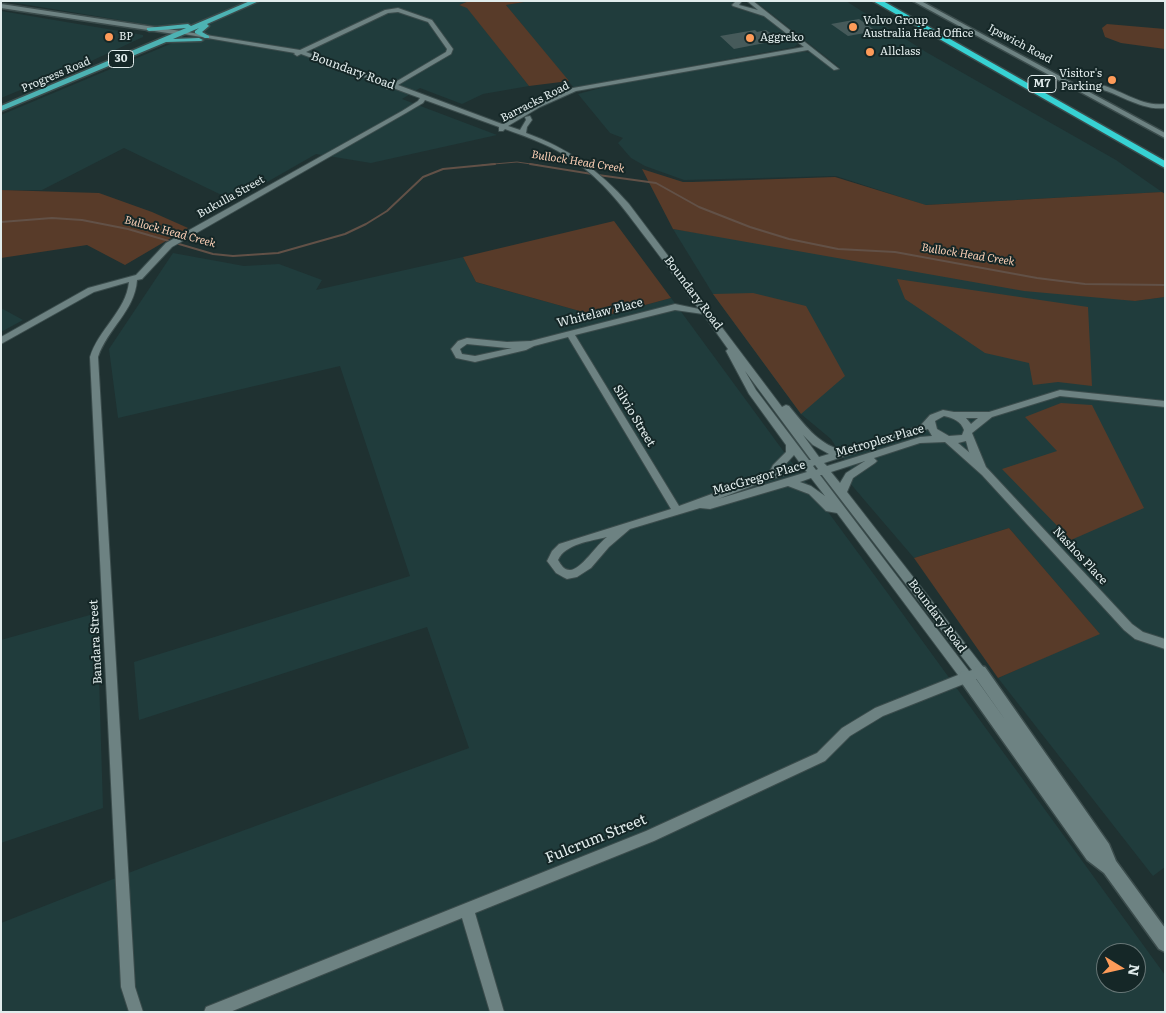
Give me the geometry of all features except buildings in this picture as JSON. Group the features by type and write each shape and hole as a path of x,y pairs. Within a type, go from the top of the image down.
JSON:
{"highway":[{"name":"M7","path":"877,1 1165,165"},
{"name":"M7","path":"892,1 1165,154"}],"main road":[{"name":"Progress Road","path":"1,109 160,42 188,26 246,1"},
{"name":"Progress Road","path":"1,103 256,1"},
{"path":"207,37 198,33 198,31 221,16"},
{"path":"142,45 150,36 149,31 188,26"},
{"path":"160,42 199,40"}],"street":[{"path":"740,1 735,5 767,15"},
{"path":"749,1 836,69"},
{"name":"Ipswich Road","path":"916,1 1165,136"},
{"name":"Boundary Road","path":"1,6 149,31 207,37 299,53 393,86 419,99 554,146 577,161 602,182 624,206 776,405 973,675 1093,854 1110,867 1165,943"},
{"path":"299,53 387,11 398,10 424,17 430,21 450,49 449,53 386,89"},
{"name":"Boundary Road","path":"174,34 199,40 299,53 386,89 482,118 577,161"},
{"name":"Barracks Road","path":"504,129 530,108 563,93 588,86 808,48"},
{"name":"Barracks Road","path":"504,129 560,99 603,84"},
{"path":"1072,86 1080,84 1098,86 1157,107 1165,106"},
{"name":"Bukulla Street","path":"1,341 91,290 102,285 133,279 144,272 169,246 180,239 397,115 419,99"},
{"path":"1157,107 1160,111 1165,112"},
{"path":"523,134 524,127 529,120 528,117"},
{"path":"482,118 514,119"},
{"name":"Boundary Road","path":"624,206 729,350 752,392 806,465 973,675"},
{"name":"Bandara Street","path":"133,279 131,294 99,342 94,357 128,987 136,1012"},
{"path":"675,307 684,300 687,292"},
{"name":"Whitelaw Place","path":"531,344 526,347 475,359 459,356 456,349 461,343 467,341 507,345 531,344 675,307 701,312"},
{"name":"Silvio Street","path":"570,334 677,511"},
{"path":"989,415 961,439 945,439 932,430 930,421 937,414 989,415 1060,394 1165,404"},
{"path":"776,405 784,406 811,439 825,448 843,454"},
{"path":"955,415 965,421 969,432"},
{"name":"Metroplex Place","path":"821,466 843,454 923,428 930,421"},
{"name":"Nashos Place","path":"969,432 974,452 985,472"},
{"name":"Metroplex Place","path":"821,466 874,455 920,440 945,439"},
{"name":"Nashos Place","path":"945,439 985,472 1128,627 1139,636 1165,644"},
{"path":"772,476 776,468 791,453 791,444"},
{"path":"842,493 844,484 850,474 859,467 872,462 874,455"},
{"name":"MacGregor Place","path":"626,528 605,544 579,573 563,572 552,561 555,553 561,547 700,504 708,499 806,465 821,466"},
{"name":"MacGregor Place","path":"700,504 710,505 789,483 814,475 821,466"},
{"path":"789,483 808,488 821,497 830,508 840,509"},
{"name":"Fulcrum Street","path":"211,1012 649,836 821,758 857,724 879,712 973,675"},
{"path":"467,910 497,1012"}],"shaded area":[{"path":"4,1 469,1 459,5 467,7 529,86 483,94 462,104 420,88 402,99 497,135 371,163 316,154 234,201 124,148 42,190 1,190 1,115 206,29 178,25 156,26"},
{"path":"469,1 530,1 506,5 569,81 529,86 467,8 459,5"},
{"path":"530,1 734,1 732,4 735,8 766,17 798,44 794,47 574,88 506,5"},
{"path":"755,1 846,1 926,52 1116,160 1162,192 925,205 836,176 684,180 645,166 631,158 618,143 623,138 610,133 578,94 608,86 799,51 812,53 832,69 840,68"},
{"path":"1,11 143,35 143,37 89,62 1,98"},
{"path":"1107,24 1165,29 1165,49 1121,43 1105,37 1102,28"},
{"path":"642,169 683,182 835,177 926,205 1162,192 1165,194 1165,297 1135,301 1024,291 673,229"},
{"path":"1,190 99,193 152,212 188,228 125,265 87,245 1,258"},
{"path":"614,221 671,298 601,317 476,282 463,257"},
{"path":"673,229 1135,301 1165,297 1165,867 1153,876 998,678 1099,633 1009,528 914,558 849,482 854,475 831,439 801,414 713,294"},
{"path":"173,253 244,266 279,264 322,280 316,290 463,257 476,282 601,317 671,298 1142,943 1096,943 1096,993 1146,993 1146,949 1165,975 1165,1012 1,1012 1,923 149,865 469,748 427,627 139,720 134,662 410,576 340,366 118,418 109,349"},
{"path":"897,279 1088,307 1092,386 1058,382 1033,385 1029,363 985,353 905,299"},
{"path":"753,293 806,306 845,376 801,414 713,294"},
{"path":"1,308 23,320 1,332"},
{"path":"1061,403 1092,405 1144,508 1071,540 1002,469 1057,451 1025,417"},
{"path":"1009,528 1100,634 998,678 914,558"},
{"path":"97,613 103,808 1,843 1,640"}],"waterway":[{"name":"Bullock Head Creek","path":"482,165 517,162 538,165"},
{"name":"Bullock Head Creek","path":"1,222 52,218 82,220 128,229 213,254 233,256 278,253 345,234 366,224 387,211 423,177 443,169 495,164"},
{"name":"Bullock Head Creek","path":"530,164 592,174"},
{"name":"Bullock Head Creek","path":"598,175 656,183 699,207 750,227 789,239 838,249 895,252 1037,278 1085,284 1165,285"}],"place":[{"name":"Volvo Group Australia Head Office","path":"853,27"},
{"name":"BP","path":"109,37"},
{"name":"Aggreko","path":"750,38"},
{"name":"Allclass","path":"870,52"},
{"name":"Visitor's Parking","path":"1112,80"}]}
